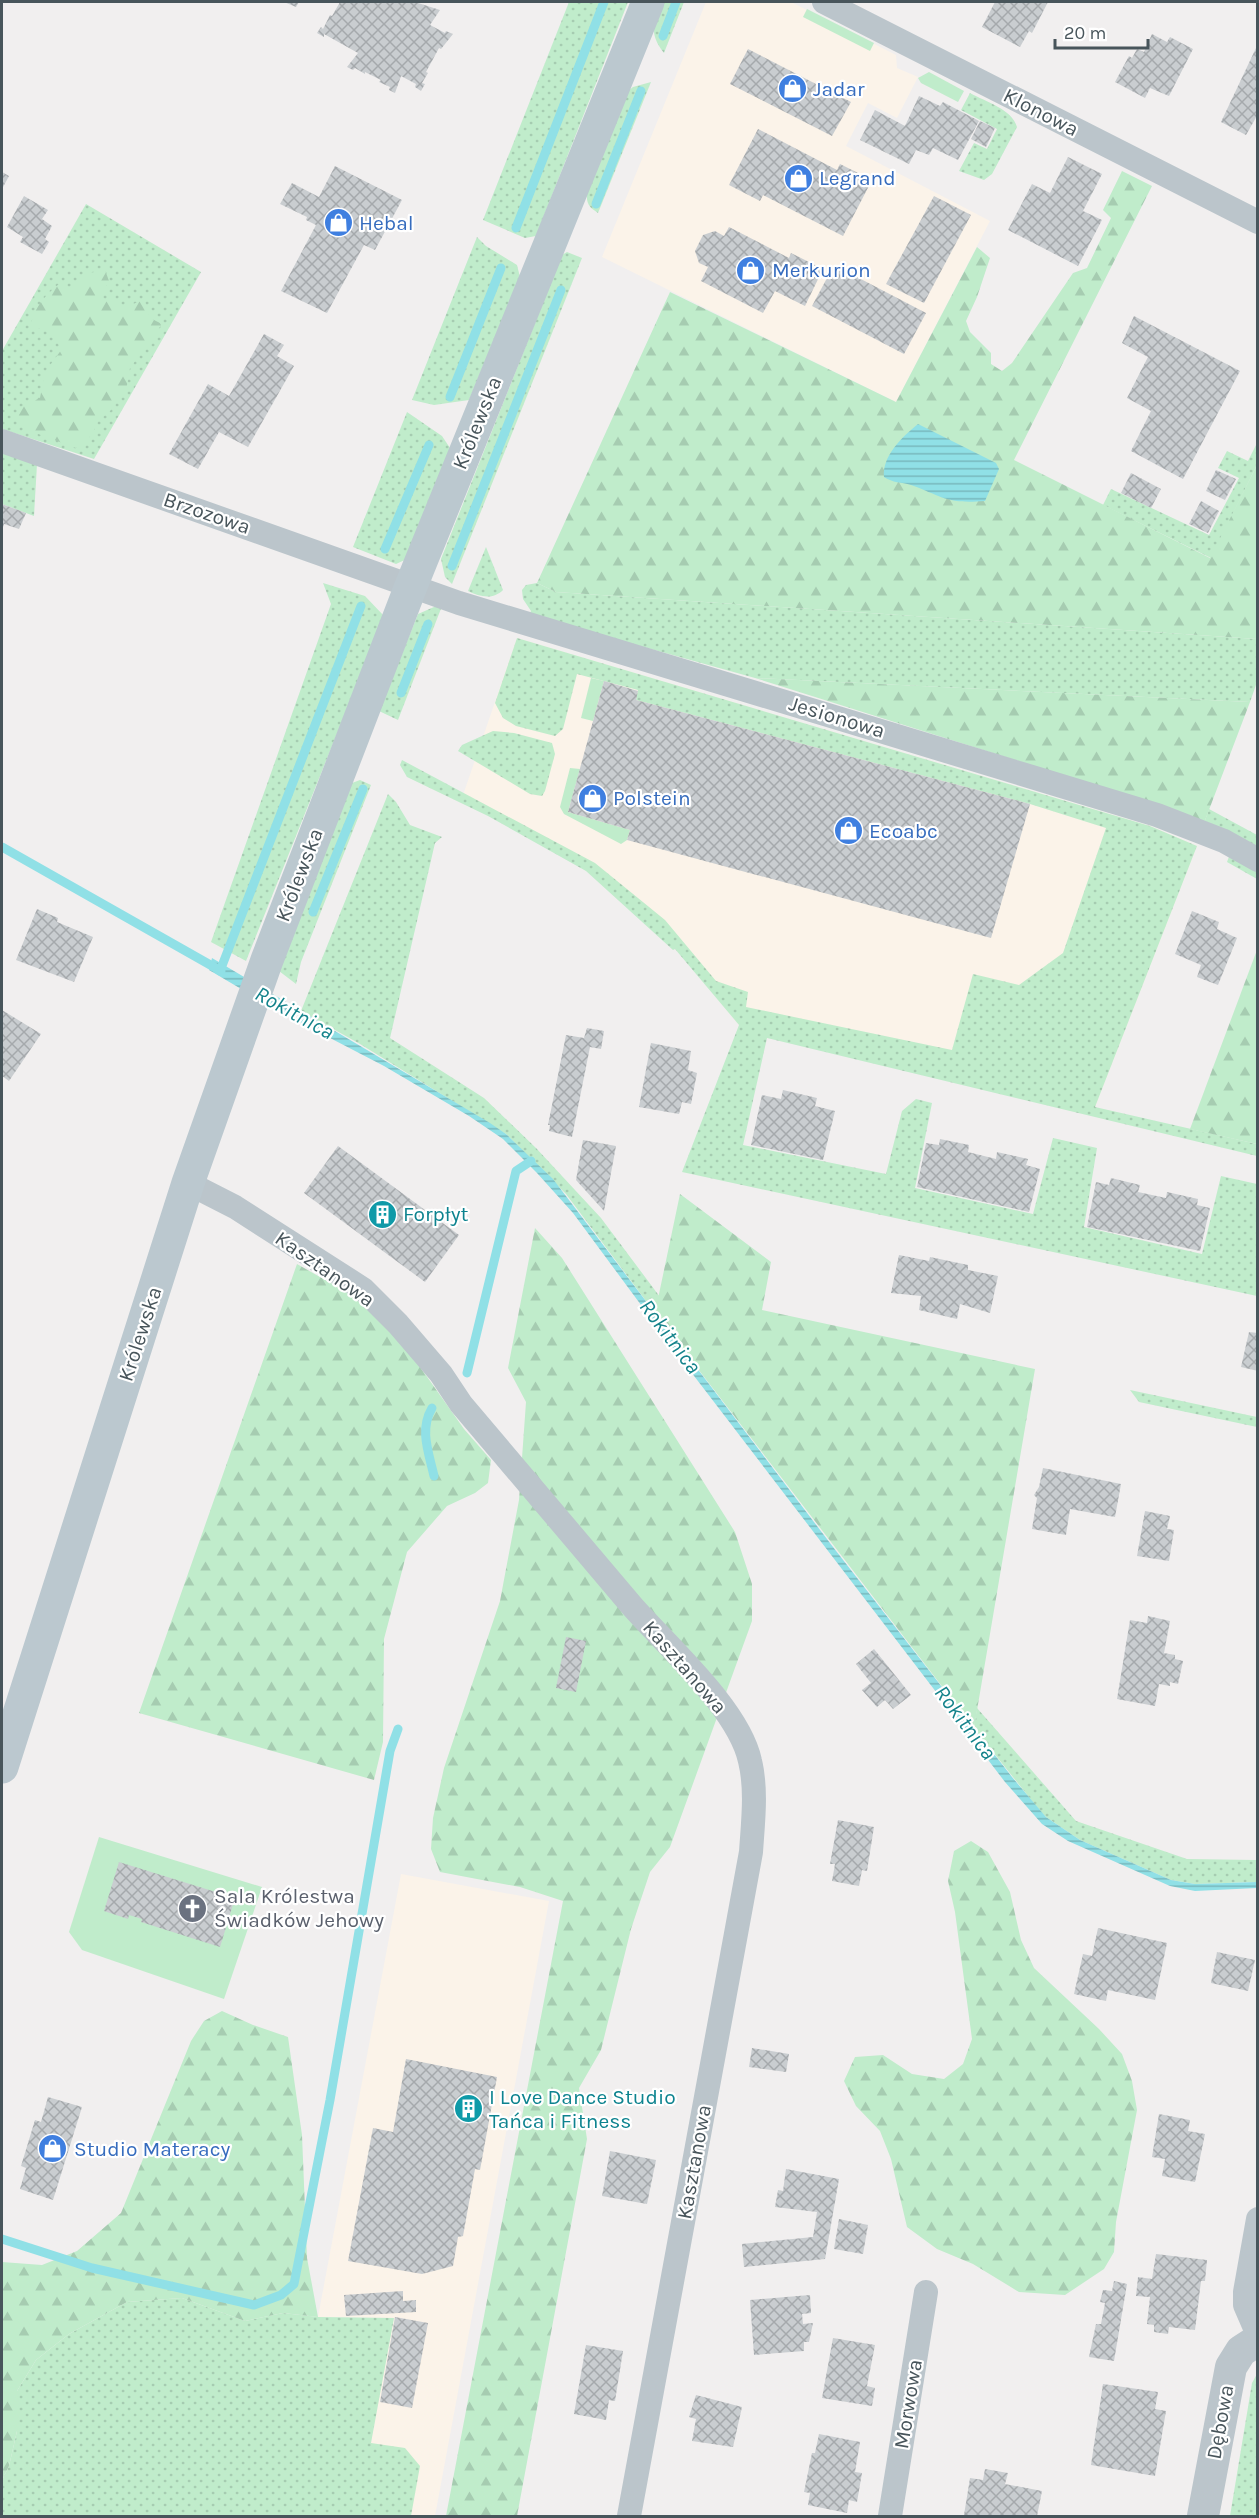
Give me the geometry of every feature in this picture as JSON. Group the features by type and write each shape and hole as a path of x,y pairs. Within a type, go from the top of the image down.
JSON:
{"main road":[{"name":"Królewska","path":"2,1767 188,1183 267,960 411,586 648,2"}],"street":[{"name":"Klonowa","path":"824,2 1257,222"},
{"name":"Brzozowa","path":"2,441 411,586"},
{"name":"Jesionowa","path":"411,586 459,603 1157,815 1224,841 1257,860"},
{"name":"Kasztanowa","path":"188,1183 235,1207 363,1289 398,1324 441,1374 461,1404 634,1608 720,1703 737,1730 750,1760 754,1805 751,1852 629,2517"},
{"path":"1257,2219 1245,2292 1245,2305 1257,2335"},
{"name":"Morwowa","path":"890,2517 926,2292"},
{"name":"Dębowa","path":"1203,2517 1231,2367 1236,2357 1247,2345 1257,2340"}],"shaded area":[{"path":"706,2 791,2 896,55 897,68 918,77 897,118 868,103 846,146 990,221 896,402 602,257"},
{"path":"517,638 1150,826 1197,846 1095,1107 739,1025 655,924 587,867 462,798"},
{"path":"401,1874 549,1901 435,2516 357,2516 394,2318 318,2317"}],"green space":[{"path":"569,2 628,2 536,236 525,238 483,220"},
{"path":"662,2 684,2 664,53 654,33"},
{"path":"807,9 874,43 870,51 803,17"},
{"path":"929,72 964,91 958,102 921,83 918,78"},
{"path":"651,82 598,213 589,205 587,192 628,91 633,87"},
{"path":"970,93 1010,115 1017,127 992,174 984,180 959,171 974,143 987,149 997,129 961,110"},
{"path":"1122,171 1152,186 1014,460 1210,558 1257,465 1257,639 556,592 537,583 670,292 896,402 977,247 990,258 966,321 970,332 991,353 991,364 1002,371 1012,363 1073,273 1087,268 1111,218 1103,210"},
{"path":"86,204 201,272 94,459 2,429 2,351"},
{"path":"477,237 486,246 517,265 520,277 469,400 434,405 412,400"},
{"path":"567,252 582,258 452,584 445,577 441,559 562,255"},
{"path":"105,270 109,281 100,298 116,301 120,306 129,306 144,299 150,318 162,324 130,368 126,391 110,411 98,421 92,435 76,448 33,432 20,424 17,409 40,398 45,372 62,349 46,328 30,329 40,304 59,284 68,290 89,273"},
{"path":"407,412 442,436 450,448 407,559 396,564 353,547"},
{"path":"1257,443 1257,465 1211,558 1103,505 1111,489 1209,535 1239,478 1218,468 1227,451 1248,461"},
{"path":"2,451 37,464 34,516 2,504"},
{"path":"486,547 503,590 491,596 477,595 468,591"},
{"path":"323,583 365,596 384,616 246,961 211,942 331,604"},
{"path":"537,583 556,592 1257,639 1257,682 1250,702 755,678 529,615 531,611 523,599 522,590 526,585"},
{"path":"442,606 398,720 379,711 418,614"},
{"path":"517,638 1150,826 1197,846 1095,1107 1257,1144 1257,1156 767,1038 743,1145 886,1174 902,1111 916,1099 932,1103 915,1188 1033,1214 1053,1138 1097,1148 1084,1227 1202,1254 1221,1176 1257,1184 1257,1296 682,1172 739,1025 675,949 673,950 586,871 488,816 407,777 400,765 402,760 595,863 665,920 716,981 748,992 746,1007 952,1050 973,974 1019,985 1063,953 1106,828 1030,804 636,700 638,690 577,674 563,729 555,736 516,726 503,718 495,703"},
{"path":"591,678 604,681 593,721 581,718"},
{"path":"755,678 1250,702 1204,823 1161,806"},
{"path":"493,731 514,733 552,743 555,754 542,796 530,794 458,751 462,745"},
{"path":"570,768 580,769 568,812 630,830 627,840 621,844 564,814 560,807"},
{"path":"360,780 371,785 301,962 296,984 279,971 352,783"},
{"path":"388,794 396,802 410,825 442,837 435,843 390,1038 484,1098 536,1148 601,1218 660,1297 655,1313 566,1194 506,1134 360,1044 301,1011"},
{"path":"1209,809 1257,835 1257,847 1204,823"},
{"path":"1230,854 1257,869 1257,879 1227,862"},
{"path":"1257,950 1257,1144 1190,1129"},
{"path":"680,1194 771,1262 762,1310 1035,1369 974,1728 655,1313"},
{"path":"535,1228 562,1258 735,1532 752,1584 752,1621 670,1847 650,1872 631,1929 601,2050 579,2088 587,2139 517,2516 446,2516 563,1901 520,1887 440,1872 431,1849 433,1818 444,1768 500,1601 519,1500 526,1402 508,1368"},
{"path":"297,1264 350,1294 401,1340 464,1429 491,1460 488,1483 475,1493 447,1506 407,1552 384,1639 383,1742 374,1780 139,1713"},
{"path":"1130,1390 1257,1417 1257,1427 1139,1402"},
{"path":"977,1708 1076,1821 1187,1859 1257,1860 1257,1882 1195,1884 1171,1880 1080,1840 1046,1817 974,1728"},
{"path":"99,1837 262,1887 224,1999 82,1950 69,1932"},
{"path":"971,1841 988,1852 1010,1892 1021,1940 1034,1968 1099,2029 1122,2054 1132,2081 1137,2110 1116,2222 1114,2252 1104,2269 1065,2295 1019,2292 973,2264 937,2249 907,2227 891,2159 880,2131 856,2106 844,2081 855,2057 883,2055 912,2074 944,2079 963,2064 972,2039 955,1912 948,1881 954,1851"},
{"path":"222,2011 288,2037 302,2135 307,2258 318,2317 283,2313 245,2321 182,2298 127,2302 69,2334 36,2360 17,2391 17,2431 9,2466 2,2480 2,2262 42,2265 77,2251 121,2213 191,2041 204,2021"},
{"path":"182,2298 245,2321 283,2313 318,2317 394,2318 371,2443 405,2448 420,2466 411,2516 2,2516 2,2480 9,2466 17,2431 17,2391 36,2360 69,2334 127,2302"},
{"path":"1257,2374 1257,2516 1230,2516 1252,2383"}],"water":[{"path":"918,424 996,463 999,469 985,501 953,500 884,477 884,469 890,454"},
{"path":"212,958 490,1123 506,1134 553,1179 833,1547 1012,1777 1046,1817 1080,1840 1171,1880 1195,1884 1257,1882 1257,1888 1195,1891 1170,1886 1068,1841 1042,1824 1005,1782 678,1355 573,1213 537,1173 503,1139 469,1116 384,1066 280,1012 209,970"}],"pier":[{"path":"290,1001 302,1008 295,1024 284,1017"}],"building":[{"path":"284,2 299,2 296,7"},
{"path":"340,2 415,2 440,10 430,25 445,33 446,31 453,34 441,49 439,48 426,72 428,73 422,83 425,84 421,91 415,87 416,84 401,76 395,93 389,90 390,87 379,82 381,80 355,68 353,70 347,67 358,53 324,34 324,37 317,33 321,27 323,29"},
{"path":"995,2 1048,2 1032,33 1029,31 1020,47 982,27"},
{"path":"1152,34 1167,42 1170,37 1193,49 1169,96 1150,88 1145,98 1115,82 1129,56 1132,58 1137,49 1144,52"},
{"path":"1256,48 1258,49 1258,114 1246,135 1221,122"},
{"path":"748,49 851,102 832,136 730,84"},
{"path":"919,96 940,106 943,102 979,121 958,160 933,148 929,155 916,150 909,164 860,140 875,110 905,126"},
{"path":"980,121 995,128 986,147 971,139"},
{"path":"758,129 837,170 840,164 872,180 843,236 763,195 760,201 729,185"},
{"path":"1068,157 1102,174 1083,211 1102,220 1078,266 1008,230 1032,184 1050,193"},
{"path":"335,166 402,200 375,250 364,245 327,313 281,291 316,225 306,220 307,217 280,204 292,183 319,197"},
{"path":"2,172 9,176 2,189"},
{"path":"24,196 48,210 42,219 52,226 45,239 49,242 42,254 20,242 23,237 7,227"},
{"path":"934,196 971,215 924,303 886,284"},
{"path":"729,227 789,258 791,253 823,269 805,306 775,291 763,313 701,281 708,267 699,263 695,251 703,235 715,231 724,236"},
{"path":"834,265 926,313 904,354 812,306"},
{"path":"1134,316 1240,371 1183,479 1131,451 1151,411 1127,398 1148,357 1122,343"},
{"path":"264,334 284,345 277,356 294,366 248,447 219,432 198,469 169,454 208,384 229,396"},
{"path":"1216,470 1236,479 1225,500 1206,491"},
{"path":"1131,473 1161,489 1151,508 1121,493"},
{"path":"1201,501 1219,511 1208,533 1189,524"},
{"path":"2,504 26,513 19,529 4,524 2,531"},
{"path":"604,681 638,691 636,700 1030,804 991,938 627,840 630,830 568,812"},
{"path":"37,909 58,918 57,922 93,937 74,982 16,960"},
{"path":"1192,911 1219,922 1217,929 1237,938 1218,985 1197,977 1201,965 1175,954"},
{"path":"2,1010 41,1034 9,1081 2,1076"},
{"path":"587,1028 604,1031 601,1049 590,1047 572,1137 549,1131 550,1125 548,1125 566,1035 584,1038"},
{"path":"651,1043 691,1051 688,1070 697,1073 691,1104 682,1102 679,1114 639,1107"},
{"path":"783,1090 817,1098 815,1106 835,1111 823,1160 751,1145 762,1095 781,1099"},
{"path":"940,1139 969,1145 968,1152 996,1159 997,1152 1028,1159 1026,1165 1040,1169 1029,1212 917,1187 926,1143 939,1145"},
{"path":"583,1140 616,1146 604,1211 576,1180"},
{"name":"Forpłyt","path":"338,1146 459,1235 425,1282 304,1193"},
{"path":"1111,1178 1140,1185 1138,1192 1166,1198 1167,1192 1198,1199 1197,1205 1210,1208 1200,1251 1087,1227 1096,1182 1109,1185"},
{"path":"899,1255 929,1261 930,1257 968,1265 968,1270 998,1276 990,1313 960,1304 957,1319 919,1310 921,1296 891,1293"},
{"path":"1249,1332 1258,1333 1258,1371 1241,1367"},
{"path":"1043,1468 1121,1484 1115,1517 1070,1509 1066,1535 1032,1529 1037,1498 1034,1495 1039,1487"},
{"path":"1145,1511 1170,1516 1167,1529 1174,1530 1169,1561 1137,1556"},
{"path":"1148,1616 1170,1621 1164,1653 1175,1655 1175,1659 1183,1661 1178,1684 1170,1682 1170,1686 1159,1684 1155,1706 1117,1699 1130,1620 1147,1623"},
{"path":"566,1637 586,1641 576,1692 556,1688"},
{"path":"874,1649 911,1695 893,1709 885,1700 877,1707 862,1690 871,1683 856,1664"},
{"path":"838,1820 874,1827 867,1871 862,1870 859,1886 832,1881 835,1864 830,1864"},
{"path":"119,1862 235,1898 220,1947 141,1922 142,1919 129,1915 128,1919 104,1911"},
{"path":"1098,1928 1167,1943 1155,2000 1108,1990 1106,2001 1074,1994 1083,1954 1092,1956"},
{"path":"1217,1952 1255,1960 1248,1991 1211,1983"},
{"path":"752,2048 789,2054 786,2072 749,2067"},
{"path":"406,2059 497,2077 480,2170 475,2169 463,2236 458,2237 453,2266 422,2274 348,2261 373,2128 393,2132"},
{"path":"48,2097 82,2107 53,2200 20,2189 26,2168 21,2166 35,2120 41,2122"},
{"path":"1159,2114 1190,2120 1188,2131 1205,2134 1195,2182 1162,2176 1165,2159 1152,2157"},
{"path":"610,2151 656,2160 647,2204 602,2196"},
{"path":"786,2169 839,2179 825,2259 744,2267 742,2244 813,2237 817,2212 775,2207 778,2190 783,2191"},
{"path":"839,2219 868,2225 863,2254 834,2249"},
{"path":"1156,2254 1207,2260 1205,2281 1201,2281 1195,2330 1169,2327 1168,2334 1154,2332 1154,2325 1147,2324 1150,2297 1136,2296 1138,2277 1152,2279"},
{"path":"1114,2281 1127,2284 1114,2361 1089,2357 1096,2324 1101,2324 1105,2303 1100,2302 1103,2290 1112,2291"},
{"path":"403,2291 403,2301 416,2300 416,2312 346,2316 344,2295"},
{"path":"810,2295 811,2313 802,2314 803,2324 813,2323 809,2342 804,2342 804,2351 754,2355 750,2300"},
{"path":"395,2317 428,2323 412,2408 380,2402"},
{"path":"833,2338 875,2345 867,2386 875,2388 872,2406 822,2398"},
{"path":"586,2345 623,2351 615,2401 609,2400 606,2420 574,2414"},
{"path":"1103,2384 1158,2392 1155,2409 1166,2411 1155,2476 1091,2465"},
{"path":"696,2395 742,2407 733,2447 692,2441 696,2419 689,2417"},
{"path":"819,2434 860,2442 855,2472 862,2473 857,2502 849,2500 847,2513 808,2505 810,2493 804,2492 812,2453 815,2453"},
{"path":"985,2469 1008,2473 1005,2484 1042,2491 1037,2516 964,2515 970,2478 983,2480"}],"waterway":[{"path":"516,228 604,2"},
{"path":"663,36 676,2"},
{"path":"596,204 641,91"},
{"path":"450,397 501,268"},
{"path":"452,566 561,290"},
{"path":"385,549 429,445"},
{"path":"220,971 361,606"},
{"path":"401,693 428,624"},
{"path":"313,912 363,789"},
{"name":"Rokitnica","path":"2,847 221,971"},
{"path":"467,1373 516,1171 531,1161"},
{"path":"432,1408 428,1416 426,1433 434,1476"},
{"path":"2,2239 92,2268 254,2305 281,2295 294,2284 330,2100 390,1751 398,1729"}],"place":[{"name":"Jadar","path":"792,89"},
{"name":"Legrand","path":"798,178"},
{"name":"Hebal","path":"338,223"},
{"name":"Merkurion","path":"751,270"},
{"name":"Polstein","path":"592,798"},
{"name":"Ecoabc","path":"848,831"},
{"name":"Forpłyt","path":"382,1214"},
{"name":"Sala Królestwa Świadków Jehowy","path":"193,1908"},
{"name":"I Love Dance Studio Tańca i Fitness","path":"468,2109"},
{"name":"Studio Materacy","path":"53,2149"}]}
